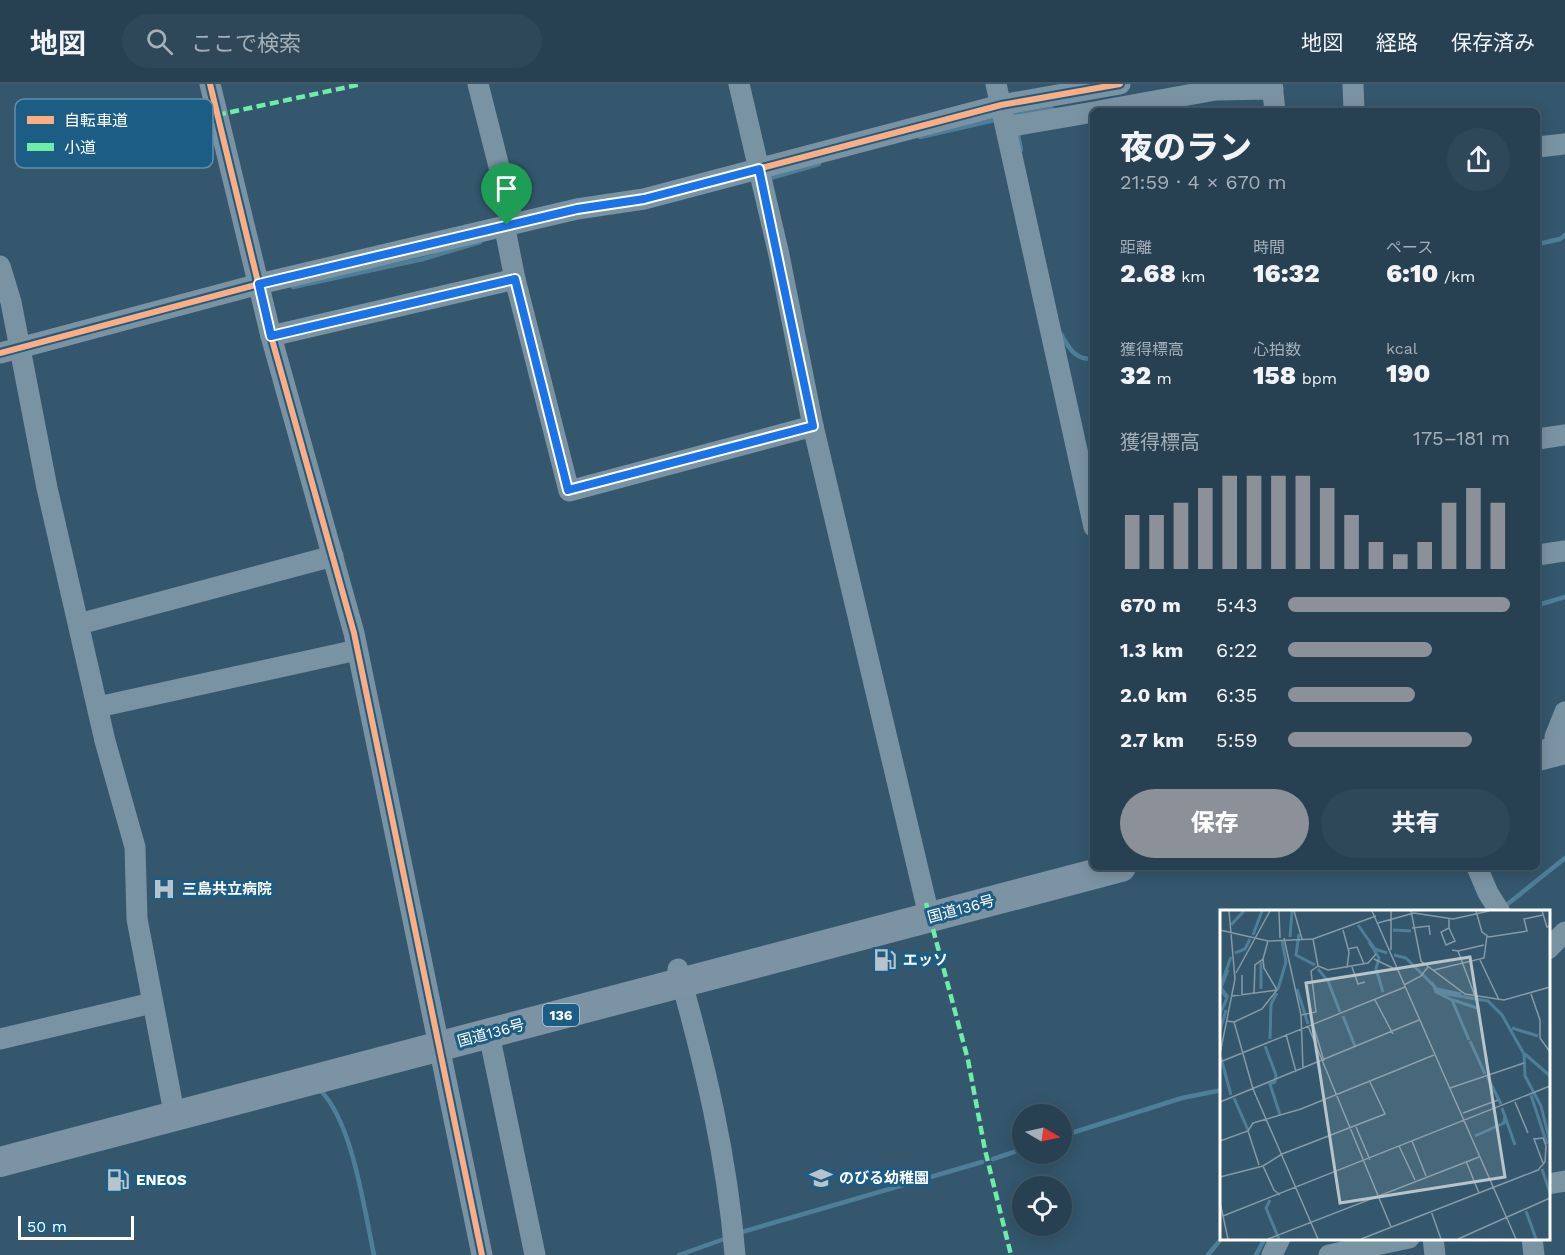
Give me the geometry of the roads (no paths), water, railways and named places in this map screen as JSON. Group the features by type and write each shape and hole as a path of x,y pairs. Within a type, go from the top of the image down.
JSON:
{"highway":[{"name":"国道136号","path":"0,1147 172,1101 439,1040 489,1034 926,903 1090,860"},
{"name":"国道136号","path":"0,1162 680,975 1109,870"}],"street":[{"path":"210,84 271,336 357,650 482,1255"},
{"path":"478,84 511,214 507,225 515,279 568,490 813,426"},
{"path":"740,84 813,426 926,903"},
{"path":"996,84 1090,509"},
{"path":"10,351 261,291 507,225 577,209 644,199 1001,105 1120,84"},
{"path":"1353,84 1354,108"},
{"path":"1116,108 1216,90 1273,86 1275,108"},
{"path":"1006,127 1090,113"},
{"path":"1540,147 1565,144"},
{"path":"0,266 10,351 47,488 98,707 135,847 136,907 172,1101"},
{"path":"271,336 515,279"},
{"path":"1540,439 1565,435"},
{"path":"1540,555 1565,551"},
{"path":"79,624 333,556"},
{"path":"98,707 357,650"},
{"path":"1479,870 1488,893 1499,910"},
{"path":"1550,947 1565,932"},
{"path":"680,975 711,1091 729,1189 735,1255"},
{"path":"0,1039 153,1003"},
{"path":"489,1034 535,1255"},
{"path":"1550,1184 1565,1181"},
{"path":"1329,1255 1354,1252 1405,1240"},
{"path":"1433,1240 1435,1255"},
{"path":"1532,1240 1534,1255"}],"waterway":[{"path":"1010,116 1052,109"},
{"path":"920,137 999,119"},
{"path":"1018,135 1021,150"},
{"path":"767,179 819,164"},
{"path":"1540,244 1560,239 1565,235"},
{"path":"293,287 423,259 480,242"},
{"path":"1061,334 1077,356 1090,359"},
{"path":"1540,604 1565,597"},
{"path":"1504,907 1565,858"},
{"path":"1072,1133 1182,1098 1220,1090"},
{"path":"321,1091 332,1106 349,1145 374,1255"},
{"path":"993,1159 1012,1153"},
{"path":"742,1232 982,1162"},
{"path":"679,1255 727,1238"},
{"path":"1208,1255 1220,1240"},
{"path":"1256,1255 1264,1240"}],"place":[{"name":"三島共立病院","path":"164,889"},
{"name":"エッソ","path":"885,960"},
{"name":"のびる幼稚園","path":"821,1178"},
{"name":"ENEOS","path":"118,1180"}]}
